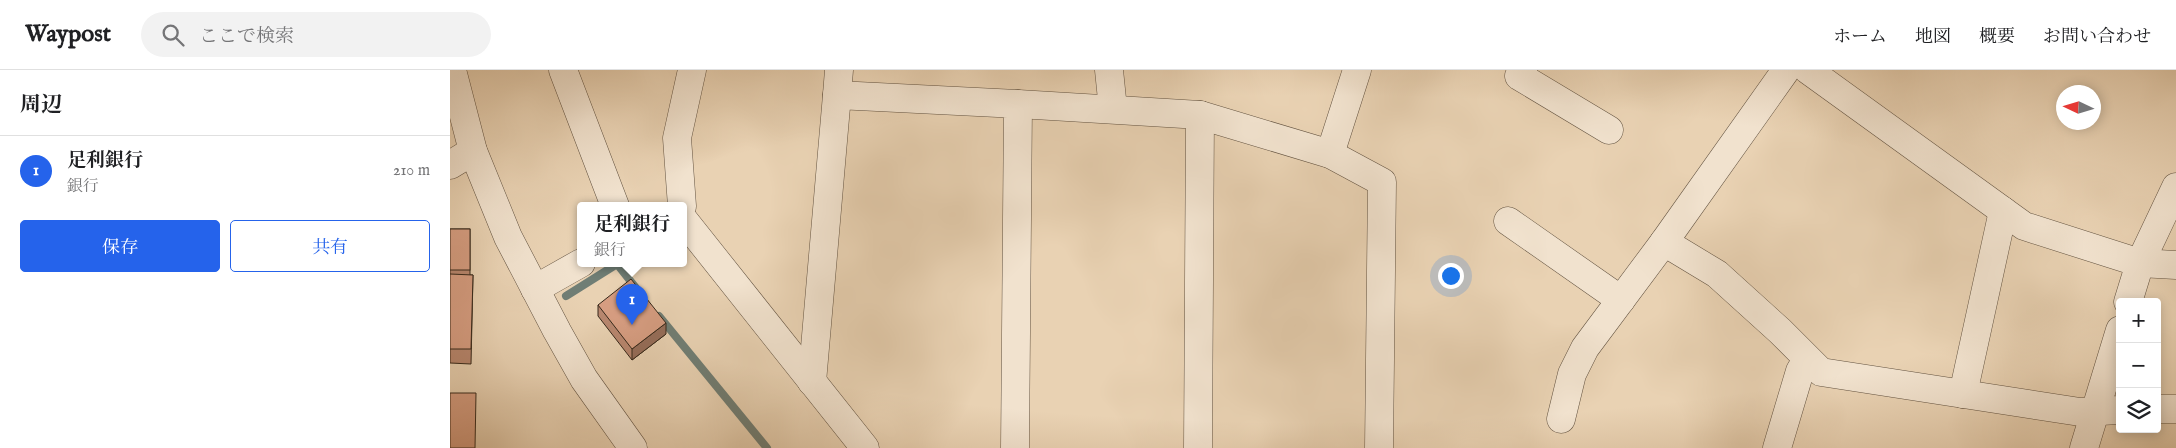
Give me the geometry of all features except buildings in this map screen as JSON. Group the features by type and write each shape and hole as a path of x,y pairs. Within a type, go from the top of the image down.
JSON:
{"street":[{"path":"452,70 473,151 508,237 584,379 633,448"},
{"path":"563,70 613,202"},
{"path":"682,202 677,138 692,70"},
{"path":"1109,70 1113,109"},
{"path":"1330,154 1357,70"},
{"path":"1523,70 1519,76 1609,130"},
{"path":"1561,419 1572,374 1585,348 1664,242 1786,70"},
{"path":"1808,70 2024,226 2140,263 2176,265"},
{"path":"812,382 838,83 1018,104 1200,115 1330,154 1382,182 1379,448"},
{"path":"1015,448 1018,104"},
{"path":"1198,448 1200,115"},
{"path":"450,165 473,151"},
{"path":"2129,298 2140,263 2176,187"},
{"path":"1963,394 2003,211"},
{"path":"1508,221 1621,300"},
{"path":"687,224 865,448"},
{"path":"1664,242 1717,274 1780,330 1821,372 1830,375 2080,412 2108,411"},
{"path":"535,289 577,265"},
{"path":"2084,448 2108,411 2118,343"},
{"path":"1777,448 1800,371 1807,359"},
{"path":"2161,409 2176,409"}],"waterway":[{"path":"566,296 612,267"},
{"path":"619,267 636,288"},
{"path":"659,316 767,448"}],"place":[{"name":"足利銀行","path":"632,325"}]}
